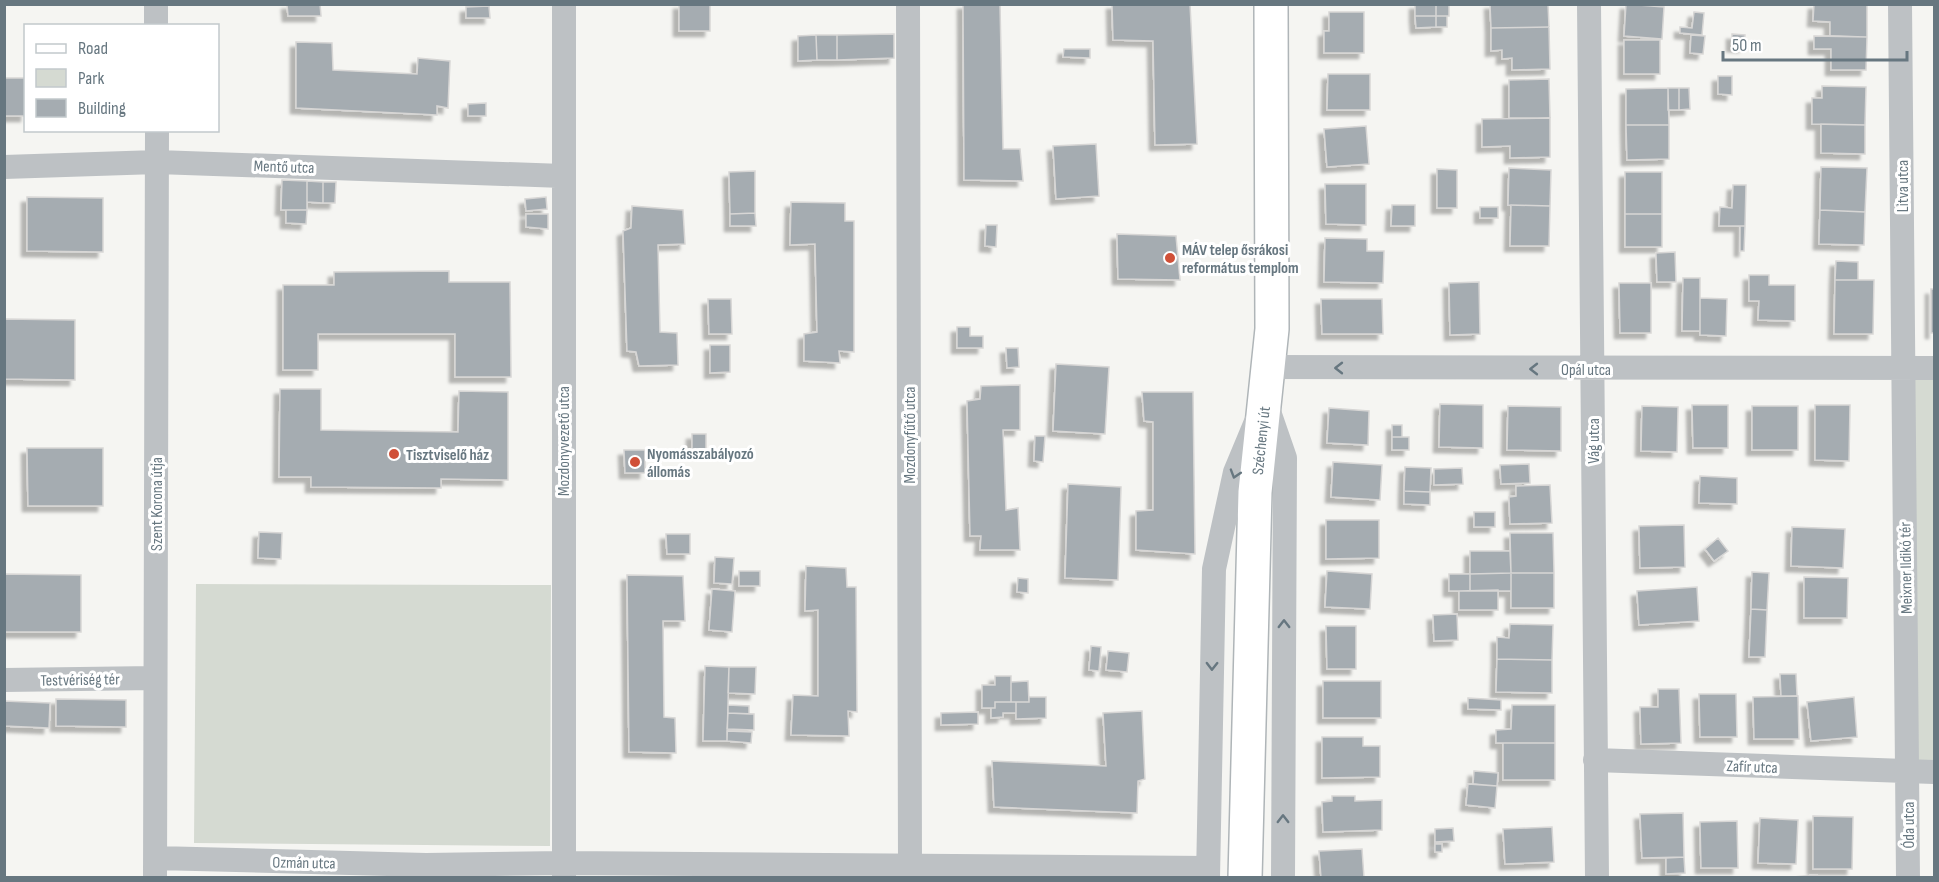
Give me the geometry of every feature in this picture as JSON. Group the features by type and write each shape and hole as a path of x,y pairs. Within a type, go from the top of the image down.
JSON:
{"street":[{"path":"156,4 156,24"},
{"name":"Mozdonyvezető utca","path":"563,870 564,4"},
{"name":"Mozdonyfűtő utca","path":"908,4 910,865"},
{"name":"Széchenyi út","path":"1245,878 1250,610 1255,492 1270,367 1272,329 1271,4"},
{"name":"Vág utca","path":"1589,4 1597,878"},
{"name":"Litva utca","path":"1900,4 1903,368"},
{"name":"Szent Korona útja","path":"156,868 157,132"},
{"name":"Mentő utca","path":"4,167 157,162 563,176"},
{"name":"Opál utca","path":"1270,367 1903,368"},
{"path":"1903,368 1935,368"},
{"name":"Meixner Ildikó tér","path":"1903,368 1908,773"},
{"path":"1208,873 1214,569 1235,472 1265,400"},
{"path":"1265,400 1285,458 1282,878"},
{"name":"Testvériség tér","path":"4,680 155,678"},
{"name":"Zafír utca","path":"1595,760 1908,773"},
{"path":"1908,773 1935,772"},
{"name":"Óda utca","path":"1908,773 1908,878"},
{"name":"Ozmán utca","path":"156,868 426,865 563,870 910,865 1208,873"}],"green space":[{"path":"1910,376 1934,376 1934,763 1918,763"},
{"path":"196,584 551,585 550,846 194,843"}],"building":[{"path":"287,4 320,4 321,16 288,16"},
{"path":"679,4 710,4 710,31 679,31"},
{"path":"963,4 1000,4 1003,149 1020,149 1023,181 964,180"},
{"path":"1112,4 1190,4 1197,144 1155,145 1153,41 1113,40"},
{"path":"1415,4 1436,4 1436,16 1415,16"},
{"path":"1436,4 1449,4 1449,16 1436,16"},
{"path":"1490,4 1548,4 1549,27 1491,28"},
{"path":"1626,4 1664,7 1662,39 1624,36"},
{"path":"1814,4 1867,4 1867,37 1830,36 1830,22 1813,21"},
{"path":"489,6 490,18 466,18 466,7"},
{"path":"1329,12 1364,12 1364,53 1324,53 1324,31 1329,31"},
{"path":"1694,12 1704,13 1702,35 1680,33 1680,27 1692,28"},
{"path":"1415,16 1436,16 1436,27 1416,28"},
{"path":"1436,16 1447,16 1447,27 1436,27"},
{"path":"1549,27 1550,69 1512,70 1512,58 1502,59 1502,50 1491,51 1491,28"},
{"path":"894,34 894,58 837,60 837,35"},
{"path":"1732,34 1745,35 1744,47 1732,46"},
{"path":"816,35 817,60 798,61 798,36"},
{"path":"816,35 837,35 837,60 817,60"},
{"path":"1691,35 1705,36 1703,54 1690,53"},
{"path":"1814,36 1867,37 1866,70 1831,70 1831,49 1814,49"},
{"path":"1624,40 1660,40 1660,74 1624,74"},
{"path":"296,42 332,43 333,70 417,74 418,58 450,61 448,108 437,106 437,115 296,108"},
{"path":"1064,49 1090,49 1090,58 1063,57"},
{"path":"1328,74 1370,74 1370,110 1327,110"},
{"path":"1718,76 1732,76 1732,95 1718,94"},
{"path":"4,78 24,78 24,116 4,116"},
{"path":"1549,79 1550,118 1509,118 1509,80"},
{"path":"1822,86 1866,87 1865,125 1812,124 1812,98 1822,98"},
{"path":"1668,88 1679,88 1679,110 1668,110"},
{"path":"1668,88 1669,125 1626,125 1626,89"},
{"path":"1679,88 1689,88 1690,109 1679,110"},
{"path":"486,103 486,116 468,116 468,104"},
{"path":"1550,118 1550,157 1510,158 1510,146 1482,147 1482,119"},
{"path":"1821,124 1865,125 1865,154 1821,153"},
{"path":"1626,125 1669,125 1669,159 1627,160"},
{"path":"1366,126 1369,164 1327,167 1324,129"},
{"path":"1096,144 1099,196 1056,199 1053,146"},
{"path":"1821,167 1867,168 1865,212 1820,210"},
{"path":"1509,168 1551,170 1550,206 1508,205"},
{"path":"1437,169 1457,170 1457,208 1437,208"},
{"path":"755,171 755,213 730,214 729,172"},
{"path":"1625,172 1662,172 1662,214 1625,214"},
{"path":"282,180 307,181 307,210 281,210"},
{"path":"307,181 323,182 323,203 307,202"},
{"path":"323,182 336,182 335,203 323,203"},
{"path":"1325,184 1366,184 1366,225 1326,224"},
{"path":"1733,185 1746,185 1745,226 1719,226 1720,207 1732,208"},
{"path":"27,197 103,198 103,252 27,251"},
{"path":"546,197 547,209 526,211 525,199"},
{"path":"791,202 845,203 845,221 854,221 854,352 839,351 840,363 804,361 804,334 817,332 815,244 790,245"},
{"path":"1392,205 1415,205 1415,226 1391,226"},
{"path":"1511,205 1550,206 1549,246 1510,246"},
{"path":"632,206 683,210 685,244 658,245 660,332 677,333 678,365 639,366 636,352 627,351 623,231 631,228"},
{"path":"1480,207 1498,207 1498,218 1480,218"},
{"path":"286,210 307,210 306,224 286,223"},
{"path":"1820,210 1865,212 1864,245 1819,244"},
{"path":"755,213 756,226 730,226 730,214"},
{"path":"526,214 548,214 548,229 526,227"},
{"path":"1625,214 1662,214 1662,247 1625,247"},
{"path":"986,225 997,225 996,247 985,246"},
{"path":"1740,226 1745,226 1744,251 1740,251"},
{"path":"1117,234 1176,236 1180,280 1118,279"},
{"path":"1325,238 1367,239 1367,251 1384,251 1383,283 1324,282"},
{"path":"1675,252 1676,282 1657,282 1656,253"},
{"path":"1836,261 1858,262 1858,280 1835,280"},
{"path":"449,271 449,282 510,282 511,377 455,377 455,334 318,334 318,370 283,370 283,285 334,285 334,272"},
{"path":"1749,275 1769,275 1769,285 1795,285 1795,321 1758,320 1759,301 1749,301"},
{"path":"1683,278 1700,278 1700,331 1682,331"},
{"path":"1835,280 1874,280 1873,334 1834,334"},
{"path":"1479,282 1480,334 1450,335 1449,283"},
{"path":"1619,283 1651,283 1651,333 1620,333"},
{"path":"1931,289 1934,289 1934,333 1931,333"},
{"path":"1700,298 1727,299 1726,336 1700,335"},
{"path":"708,299 731,299 732,334 709,334"},
{"path":"1321,299 1382,299 1383,334 1322,334"},
{"path":"4,319 75,320 75,380 4,379"},
{"path":"957,327 970,327 970,336 983,336 983,348 957,348"},
{"path":"710,345 730,345 730,372 710,373"},
{"path":"1006,348 1018,348 1019,367 1007,368"},
{"path":"1056,364 1109,367 1105,434 1053,431"},
{"path":"1020,385 1020,430 1003,430 1006,510 1018,508 1020,550 980,550 981,536 970,536 967,401 980,399 981,386"},
{"name":"Tisztviselő ház","path":"280,389 321,389 321,430 458,432 459,391 508,392 508,480 441,479 441,488 311,487 311,477 279,477"},
{"path":"1142,392 1193,392 1195,554 1136,550 1136,511 1153,510 1153,422 1144,421"},
{"path":"1440,404 1483,405 1483,448 1439,447"},
{"path":"1692,405 1728,405 1728,448 1693,448"},
{"path":"1815,405 1850,405 1849,461 1815,460"},
{"path":"1508,406 1561,407 1561,451 1507,450"},
{"path":"1642,406 1678,407 1677,452 1641,451"},
{"path":"1752,406 1798,406 1798,450 1752,450"},
{"path":"1329,408 1369,411 1368,445 1327,443"},
{"path":"1392,425 1402,425 1402,437 1392,437"},
{"path":"692,434 706,434 706,450 692,450"},
{"path":"1035,436 1045,436 1043,462 1034,461"},
{"path":"1392,437 1409,437 1409,450 1392,450"},
{"path":"27,448 103,448 103,506 28,506"},
{"name":"Nyomásszabályozó állomás","path":"624,450 645,450 645,473 625,473"},
{"path":"1333,462 1382,465 1380,500 1331,497"},
{"path":"1529,464 1530,483 1501,484 1500,465"},
{"path":"1405,467 1431,468 1430,492 1404,491"},
{"path":"1462,468 1463,484 1434,485 1434,469"},
{"path":"1700,476 1737,478 1737,504 1699,503"},
{"path":"1068,484 1121,487 1118,580 1065,578"},
{"path":"1550,485 1552,523 1510,524 1509,497 1516,496 1516,486"},
{"path":"1404,491 1430,492 1430,505 1404,504"},
{"path":"1474,512 1495,512 1495,527 1474,527"},
{"path":"1326,520 1379,520 1379,558 1326,559"},
{"path":"1684,525 1685,567 1640,568 1639,526"},
{"path":"1792,527 1845,529 1843,568 1791,566"},
{"path":"259,532 282,533 281,559 258,558"},
{"path":"1510,533 1553,533 1554,573 1511,573"},
{"path":"666,534 690,534 690,554 667,554"},
{"path":"1718,538 1728,551 1714,561 1705,549"},
{"path":"1470,551 1510,551 1511,573 1470,574"},
{"path":"715,557 734,558 732,584 714,583"},
{"path":"806,566 846,568 847,587 856,587 857,712 848,711 849,736 791,735 793,695 818,696 818,610 805,611"},
{"path":"739,571 760,571 760,586 739,586"},
{"path":"1327,571 1372,574 1370,609 1325,607"},
{"path":"1752,572 1769,573 1767,610 1751,609"},
{"path":"1511,573 1511,591 1470,591 1470,574"},
{"path":"1511,573 1554,573 1554,608 1511,608"},
{"path":"4,574 81,575 81,632 4,632"},
{"path":"1449,574 1470,574 1470,591 1449,591"},
{"path":"627,575 683,576 685,621 663,621 664,717 675,718 676,753 629,752"},
{"path":"1804,577 1848,578 1847,618 1804,618"},
{"path":"1018,578 1028,579 1028,593 1017,592"},
{"path":"1697,587 1699,621 1639,625 1637,591"},
{"path":"712,589 735,591 732,632 709,630"},
{"path":"1498,590 1498,610 1459,610 1459,591"},
{"path":"1751,609 1767,610 1765,657 1749,657"},
{"path":"1457,614 1458,640 1434,641 1433,615"},
{"path":"1510,624 1553,625 1552,660 1497,659 1497,637 1509,638"},
{"path":"1326,626 1356,626 1356,669 1327,669"},
{"path":"1091,646 1101,647 1099,671 1089,670"},
{"path":"1108,651 1129,653 1127,672 1106,670"},
{"path":"1497,659 1552,660 1552,693 1496,692"},
{"path":"705,666 729,667 727,741 703,741"},
{"path":"729,667 756,667 755,694 728,693"},
{"path":"1780,674 1796,674 1797,696 1781,696"},
{"path":"995,676 1011,676 1011,702 995,702 995,708 982,708 982,685 995,685"},
{"path":"1028,681 1029,702 1011,702 1011,682"},
{"path":"1323,681 1381,681 1381,718 1323,718"},
{"path":"1658,689 1679,689 1681,743 1641,744 1640,707 1658,707"},
{"path":"1699,694 1736,694 1737,737 1700,737"},
{"path":"1798,696 1799,739 1754,739 1753,697"},
{"path":"1029,697 1046,697 1046,718 1016,719 1016,702 1029,702"},
{"path":"1854,697 1857,737 1811,741 1807,702"},
{"path":"1468,698 1501,700 1501,710 1468,709"},
{"path":"56,699 126,700 126,727 56,726"},
{"path":"4,701 50,703 49,728 4,726"},
{"path":"995,702 1016,702 1016,713 1003,713 1003,717 991,718 991,708 995,708"},
{"path":"728,705 749,706 749,714 728,713"},
{"path":"1512,705 1555,705 1555,743 1496,743 1496,730 1511,729"},
{"path":"1142,711 1145,779 1138,781 1137,813 994,807 992,761 1106,766 1103,713"},
{"path":"978,712 978,724 941,725 941,713"},
{"path":"728,713 754,714 754,730 727,729"},
{"path":"727,731 752,732 751,743 727,741"},
{"path":"1322,737 1363,737 1363,746 1380,746 1380,777 1322,778"},
{"path":"1503,743 1555,743 1555,780 1503,780"},
{"path":"1474,771 1498,773 1497,786 1473,784"},
{"path":"1468,784 1497,786 1495,808 1466,805"},
{"path":"1332,796 1355,796 1355,801 1382,800 1382,830 1323,832 1322,802 1332,801"},
{"path":"1683,813 1684,857 1642,858 1640,814"},
{"path":"1813,816 1853,817 1852,869 1813,869"},
{"path":"1760,818 1798,820 1796,864 1758,863"},
{"path":"1737,821 1738,868 1701,868 1700,822"},
{"path":"1552,827 1554,862 1505,864 1503,829"},
{"path":"1453,828 1454,841 1435,842 1435,829"},
{"path":"1435,844 1442,844 1442,852 1435,852"},
{"path":"1362,849 1364,878 1321,878 1319,851"},
{"path":"1684,857 1685,873 1666,874 1666,858"},
{"path":"1817,875 1818,878 1793,878 1793,877"}],"place":[{"name":"MÁV telep ősrákosi református templom","path":"1170,258"},
{"name":"Tisztviselő ház","path":"394,454"},
{"name":"Nyomásszabályozó állomás","path":"635,462"}]}
